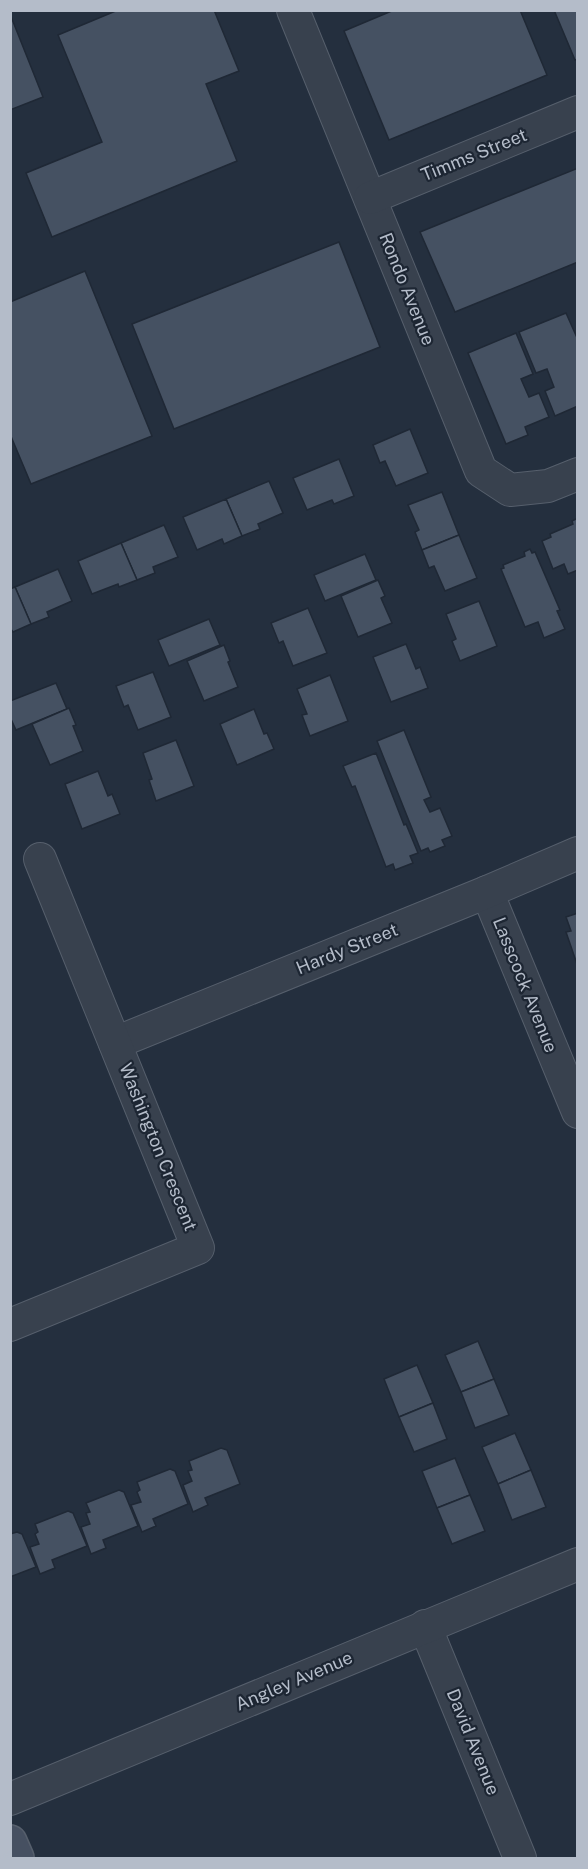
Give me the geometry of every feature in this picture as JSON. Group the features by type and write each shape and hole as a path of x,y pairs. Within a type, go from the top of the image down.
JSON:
{"main road":[{"path":"10,1842 17,1858"}],"street":[{"name":"Rondo Avenue","path":"293,10 481,471 510,490 548,486 578,474"},
{"name":"Timms Street","path":"370,198 578,112"},
{"name":"Hardy Street","path":"115,1043 578,853"},
{"name":"Washington Crescent","path":"10,1325 198,1248 40,859"},
{"name":"Lasscock Avenue","path":"487,892 578,1112"},
{"name":"Angley Avenue","path":"10,1799 578,1564"},
{"name":"David Avenue","path":"425,1626 520,1858"}],"building":[{"path":"118,10 214,10 239,71 206,84 237,161 52,237 26,173 102,142 58,35"},
{"path":"394,10 520,10 547,75 389,140 344,31"},
{"path":"554,10 578,10 578,59 575,60"},
{"path":"10,14 43,97 10,110"},
{"path":"578,168 578,262 455,312 420,232"},
{"path":"339,242 380,347 174,429 132,324"},
{"path":"85,271 152,436 31,484 10,434 10,302"},
{"path":"566,313 578,340 578,406 555,416 545,391 554,387 547,369 536,373 519,332"},
{"path":"516,333 533,374 521,379 529,397 539,393 549,417 525,427 528,435 506,444 468,353"},
{"path":"410,429 428,473 396,486 385,461 380,463 373,445"},
{"path":"339,459 354,496 334,504 332,500 307,510 293,478"},
{"path":"269,481 283,513 258,524 260,529 242,536 226,499"},
{"path":"442,492 459,535 422,550 415,532 419,530 408,505"},
{"path":"226,499 242,536 224,544 222,539 197,550 183,517"},
{"path":"578,518 578,570 568,574 564,564 553,569 542,541 551,537 550,534 573,524 572,521"},
{"path":"164,525 178,557 153,567 155,573 137,580 121,543"},
{"path":"459,535 477,578 445,591 434,566 429,568 422,550"},
{"path":"121,543 137,580 119,587 118,584 92,594 78,561"},
{"path":"530,549 532,553 535,552 560,610 557,611 565,629 544,638 538,622 525,627 501,569 504,568 503,565 525,556 524,552"},
{"path":"365,554 376,580 325,601 314,575"},
{"path":"58,569 72,601 47,612 49,617 31,624 15,587"},
{"path":"378,580 385,596 381,598 392,623 358,637 341,596"},
{"path":"15,587 31,624 13,632 10,628 10,589"},
{"path":"479,601 497,646 460,661 452,641 456,639 446,614"},
{"path":"308,608 327,653 293,666 283,641 279,643 271,623"},
{"path":"209,619 220,645 169,666 158,640"},
{"path":"406,644 416,669 420,667 428,688 391,702 373,657"},
{"path":"224,645 238,687 204,701 187,661"},
{"path":"153,672 171,717 138,730 128,705 124,707 116,686"},
{"path":"330,675 348,721 310,736 302,715 307,714 297,689"},
{"path":"56,683 67,709 16,730 10,717 10,701"},
{"path":"69,708 83,751 50,765 32,724"},
{"path":"254,709 264,734 267,733 274,749 237,765 220,724"},
{"path":"404,730 431,797 424,800 430,812 440,808 452,836 442,840 445,846 430,852 428,848 421,851 377,741"},
{"path":"176,740 194,786 156,801 149,780 152,779 143,753"},
{"path":"376,753 404,825 406,824 418,853 410,856 413,863 395,870 393,864 386,867 355,786 352,787 343,766"},
{"path":"98,771 108,796 112,794 120,814 82,829 65,784"},
{"path":"578,913 578,967 566,932 571,931 566,917"},
{"path":"478,1341 494,1379 461,1392 445,1355"},
{"path":"417,1365 433,1403 399,1417 384,1379"},
{"path":"494,1379 509,1415 475,1428 461,1392"},
{"path":"433,1403 447,1439 414,1452 399,1417"},
{"path":"515,1433 531,1470 498,1484 482,1447"},
{"path":"221,1448 227,1450 240,1484 205,1498 208,1505 193,1512 183,1485 192,1481 188,1471 192,1470 189,1461"},
{"path":"455,1458 470,1495 437,1508 422,1471"},
{"path":"170,1469 175,1471 188,1504 153,1519 156,1526 142,1532 131,1505 141,1502 137,1492 140,1490 137,1482"},
{"path":"531,1470 546,1507 512,1520 498,1484"},
{"path":"119,1490 124,1492 138,1526 103,1540 106,1548 91,1554 81,1527 90,1524 86,1513 90,1512 86,1503"},
{"path":"470,1495 485,1531 452,1544 437,1508"},
{"path":"68,1511 73,1513 87,1546 52,1560 55,1568 40,1574 30,1547 39,1544 35,1534 38,1532 35,1524"},
{"path":"17,1532 22,1534 36,1567 10,1577 10,1534"}]}
